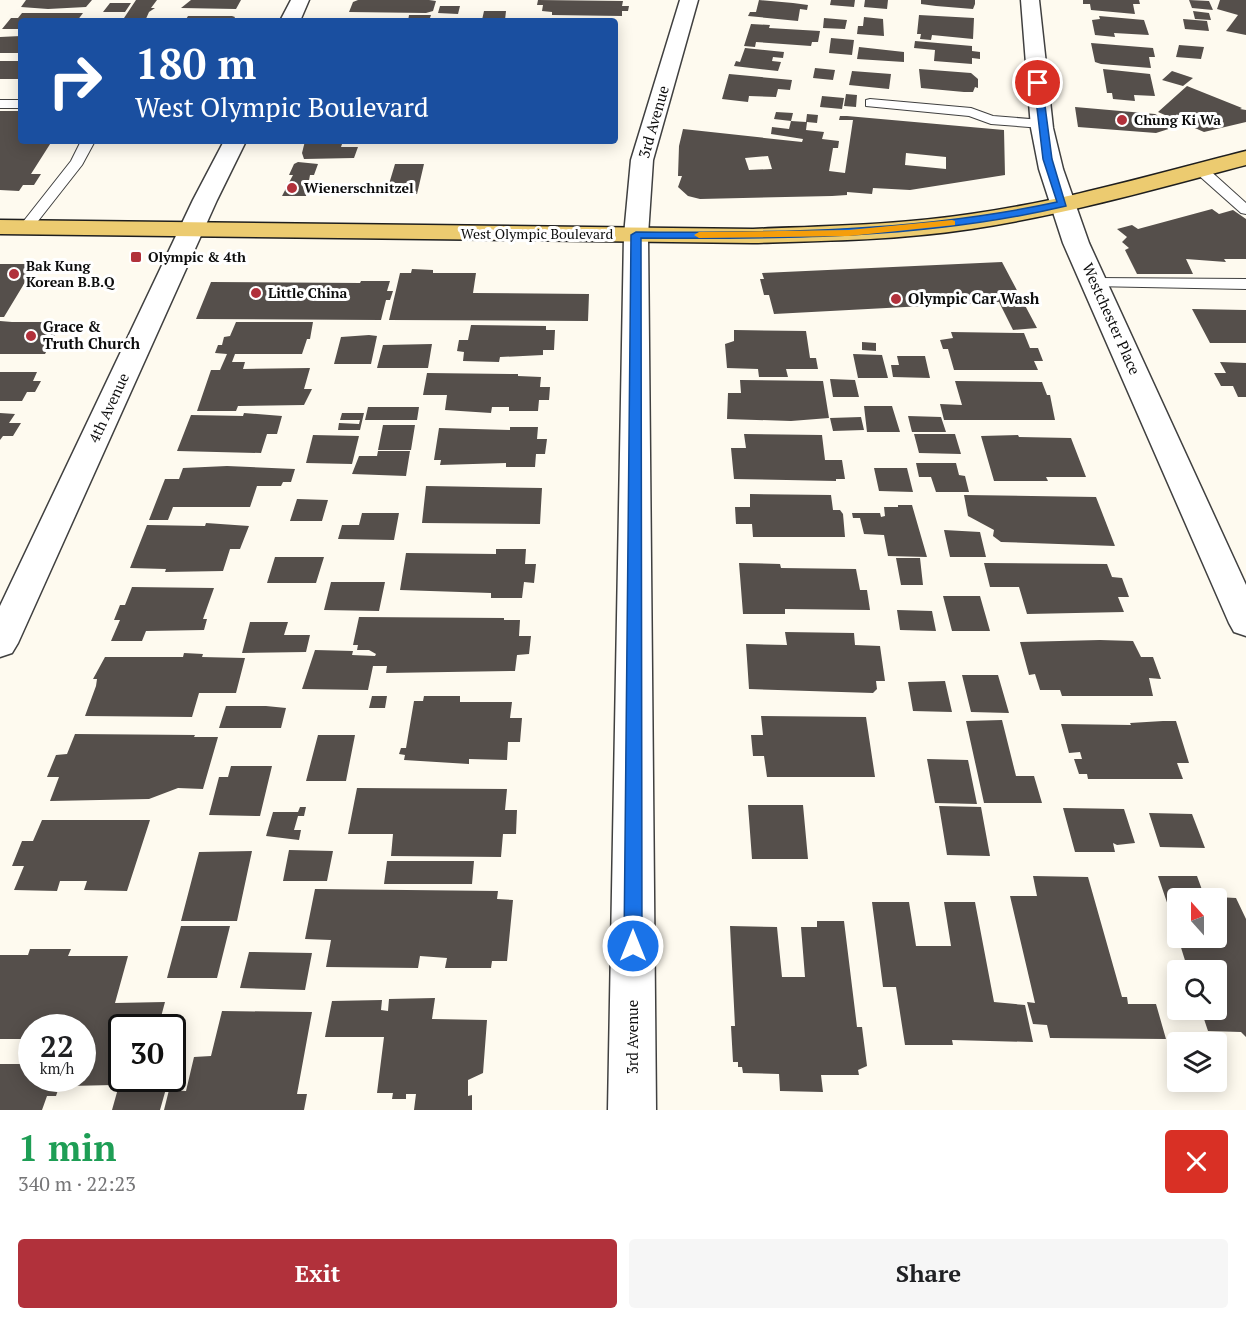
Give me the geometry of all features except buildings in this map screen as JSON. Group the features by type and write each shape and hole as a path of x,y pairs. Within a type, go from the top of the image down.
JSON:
{"main road":[{"name":"West Olympic Boulevard","path":"0,227 753,236 849,233 1001,217 1246,158"}],"street":[{"path":"291,18 300,0"},
{"name":"3rd Avenue","path":"632,1110 636,235 642,160 689,0"},
{"name":"Westchester Place","path":"1030,0 1042,124 1048,159 1076,243 1246,622"},
{"name":"4th Avenue","path":"0,643 191,230 234,144"}],"lane":[{"path":"870,103 971,112 992,120 1042,124"},
{"path":"0,104 18,104"},
{"path":"26,227 77,162 86,144"},
{"path":"1201,170 1246,210"},
{"path":"1096,284 1246,284"}],"slow traffic":[{"path":"699,235 849,233 952,223"}],"place":[{"name":"Chung Ki Wa","path":"1122,120"},
{"name":"Wienerschnitzel","path":"292,188"},
{"name":"Olympic & 4th","path":"136,257"},
{"name":"Bak Kung Korean B.B.Q","path":"14,274"},
{"name":"Little China","path":"256,293"},
{"name":"Olympic Car Wash","path":"896,299"},
{"name":"Grace & Truth Church","path":"31,336"}],"route":[{"path":"633,946 634,269 636,235 753,236 849,233 1001,217 1063,203 1048,159 1042,128 1038,83"}]}
